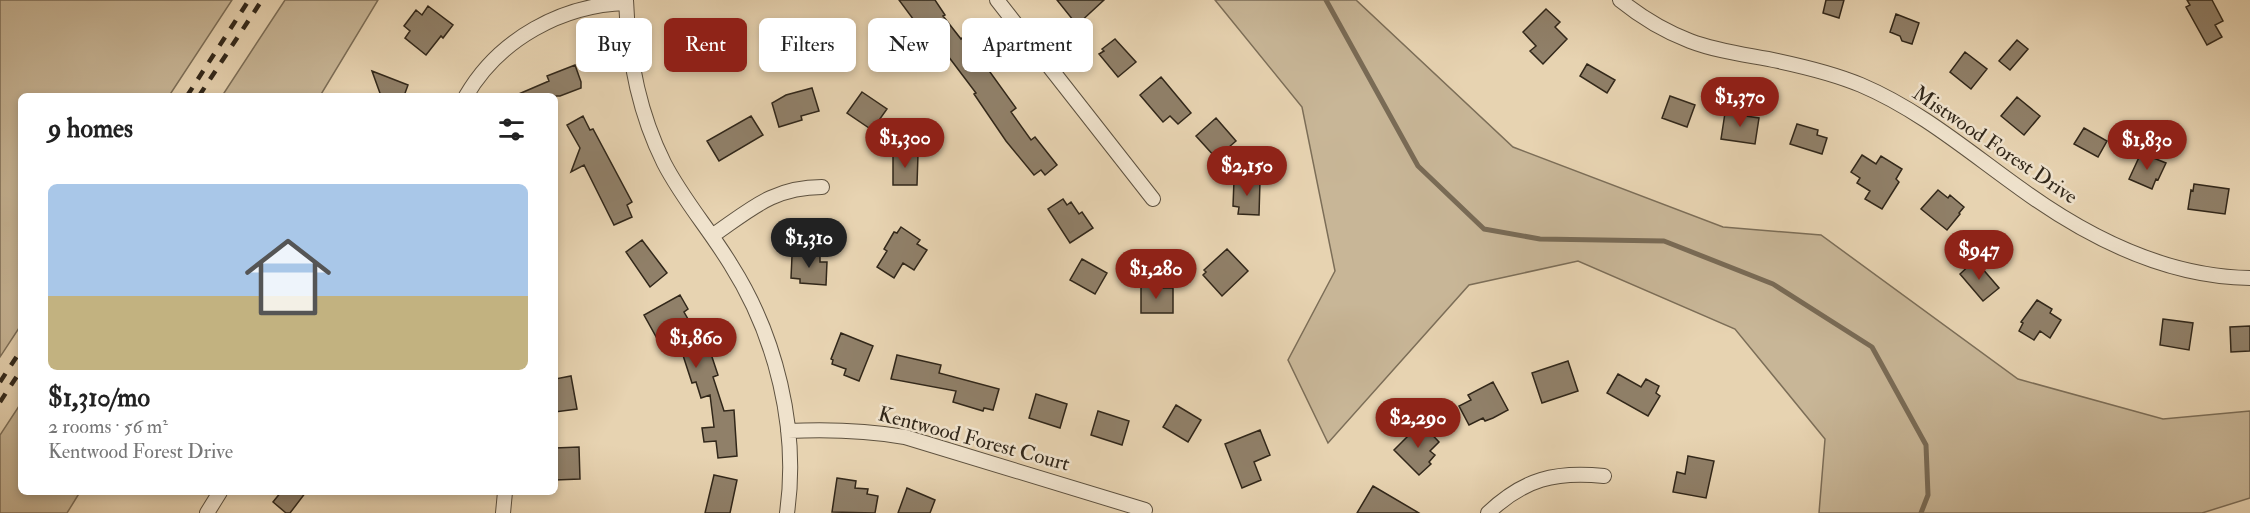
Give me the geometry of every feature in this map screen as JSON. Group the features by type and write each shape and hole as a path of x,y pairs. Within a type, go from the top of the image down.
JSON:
{"street":[{"path":"997,0 1153,199"},
{"name":"Mistwood Forest Drive","path":"1620,0 1666,31 1690,41 1722,51 1779,61 1826,73 1901,105 1938,128 2023,191 2068,220 2115,244 2161,264 2192,273 2224,278 2250,278"},
{"path":"468,93 487,67 508,47 532,30 558,16 579,9 626,1 630,49 636,83 648,124 663,161 682,196 732,265 762,326 776,369 791,460 787,513"},
{"path":"712,236 767,199 784,191 803,187 822,187"},
{"name":"Kentwood Forest Court","path":"788,431 834,428 905,437 1145,510"},
{"path":"1488,513 1515,492 1539,479 1557,475 1604,476"},
{"path":"207,513 217,495"},
{"path":"503,513 505,495"}],"shaded area":[{"path":"0,0 232,0 171,93 18,93 18,330 0,357"},
{"path":"285,0 378,0 322,93 224,93"},
{"path":"1215,0 1356,0 1513,147 1723,227 1821,235 2018,379 2163,419 2250,411 2250,498 2202,513 1819,513 1825,439 1735,329 1578,261 1469,285 1328,443 1288,360 1335,271 1302,107"},
{"path":"18,408 18,495 78,495 67,513 0,513 0,435"}],"building":[{"path":"899,0 935,0 945,15 943,16 945,18 912,18"},
{"path":"1057,0 1104,0 1085,18 1071,18"},
{"path":"1826,0 1844,0 1839,18 1823,13"},
{"path":"2187,0 2212,0 2223,21 2215,25 2222,37 2207,45 2186,7 2190,5"},
{"path":"428,6 453,25 426,55 405,38 410,31 404,26 416,10 422,15"},
{"path":"1546,9 1560,22 1555,27 1567,39 1543,64 1530,51 1536,46 1523,32"},
{"path":"1896,14 1919,23 1912,44 1902,41 1900,36 1890,32"},
{"path":"950,25 962,38 962,72 990,72 1016,108 1011,112 1031,140 1035,137 1057,165 1045,175 1041,170 1034,175 1006,141 974,94 976,93 950,59"},
{"path":"1115,39 1136,62 1118,77 1099,54"},
{"path":"2017,40 2028,49 2010,70 1999,61"},
{"path":"1965,52 1987,69 1971,89 1950,72"},
{"path":"1587,64 1615,80 1607,93 1580,76"},
{"path":"575,65 581,88 560,96 558,93 521,93 549,81 547,76"},
{"path":"372,71 408,85 405,93 380,93"},
{"path":"1161,77 1191,113 1178,124 1170,116 1163,122 1140,95"},
{"path":"812,88 819,111 801,116 802,120 779,127 772,103 786,95"},
{"path":"862,92 887,109 872,130 847,113"},
{"path":"1670,96 1695,105 1687,127 1662,118"},
{"path":"2017,97 2040,116 2024,135 2001,116"},
{"path":"1725,113 1759,118 1755,144 1721,139"},
{"path":"583,116 590,130 593,129 632,202 627,205 632,217 614,225 584,165 571,172 580,148 567,125"},
{"path":"751,116 763,135 719,161 707,141"},
{"path":"1216,118 1236,141 1229,147 1233,152 1223,161 1219,156 1216,158 1196,136"},
{"path":"1797,124 1818,130 1817,135 1827,138 1822,154 1790,144"},
{"path":"2084,128 2107,141 2098,157 2074,144"},
{"path":"2141,153 2166,163 2152,189 2129,179"},
{"path":"893,154 918,154 917,185 893,185"},
{"path":"1862,155 1876,164 1881,156 1902,169 1896,179 1899,182 1882,209 1865,199 1870,191 1857,183 1860,178 1851,172"},
{"path":"1234,180 1260,181 1259,215 1238,214 1239,207 1233,206"},
{"path":"2194,184 2229,189 2225,214 2188,209"},
{"path":"1938,190 1948,198 1950,195 1964,207 1947,230 1921,209"},
{"path":"1063,199 1067,205 1071,202 1079,214 1082,212 1093,228 1070,243 1048,209"},
{"path":"901,227 920,240 917,244 927,250 914,270 903,263 894,278 877,267 887,251 884,249 894,232 897,233"},
{"path":"642,240 667,273 650,287 626,252"},
{"path":"1227,249 1248,271 1222,296 1203,275 1206,272 1204,270"},
{"path":"802,253 820,254 820,262 827,262 826,285 800,283 800,279 791,278 792,256 801,256"},
{"path":"1082,259 1107,273 1095,294 1070,280"},
{"path":"1975,260 1999,288 1983,301 1960,274"},
{"path":"1141,284 1155,284 1155,288 1173,288 1173,313 1141,313"},
{"path":"680,295 688,309 684,312 707,352 710,351 718,375 713,377 724,411 734,410 737,456 718,458 716,441 704,442 702,428 714,427 710,395 701,398 696,382 692,383 679,343 664,351 644,315"},
{"path":"2037,300 2052,309 2050,313 2061,320 2050,338 2040,331 2034,340 2019,331 2023,323 2021,322"},
{"path":"2163,319 2193,323 2189,350 2160,345"},
{"path":"2250,326 2250,351 2231,352 2230,327"},
{"path":"841,333 873,346 859,381 844,375 846,369 832,364 831,359"},
{"path":"897,355 941,365 939,373 999,389 993,410 984,408 983,411 953,402 956,391 891,379"},
{"path":"1568,361 1578,391 1542,403 1532,373"},
{"path":"1618,374 1641,387 1646,379 1659,386 1656,393 1660,396 1648,416 1607,393"},
{"path":"571,376 577,409 558,412 558,378"},
{"path":"1493,382 1508,410 1493,418 1485,421 1483,418 1469,425 1459,406 1471,400 1468,395"},
{"path":"1036,394 1067,404 1060,428 1029,418"},
{"path":"1176,405 1201,420 1188,442 1163,427"},
{"path":"1098,411 1129,421 1122,445 1091,435"},
{"path":"1421,423 1439,442 1430,451 1435,455 1429,462 1431,464 1419,475 1394,450"},
{"path":"1260,430 1270,455 1254,462 1261,480 1242,488 1225,444"},
{"path":"579,447 580,479 558,480 558,448"},
{"path":"1688,456 1714,461 1706,498 1673,492 1677,472 1685,474"},
{"path":"714,475 737,480 730,513 705,513"},
{"path":"837,478 856,481 855,488 868,489 867,494 878,496 875,513 832,512"},
{"path":"1373,486 1419,513 1357,513"},
{"path":"907,488 935,500 930,513 898,513"},
{"path":"279,495 304,495 290,513 286,513 273,502"}],"waterway":[{"path":"1326,0 1418,166 1484,229 1540,239 1664,241 1773,284 1872,347 1926,445 1928,495 1921,513"}],"railway":[{"path":"189,93 249,0"},
{"path":"201,93 262,0"},
{"path":"0,382 18,355"},
{"path":"0,402 18,375"}]}
